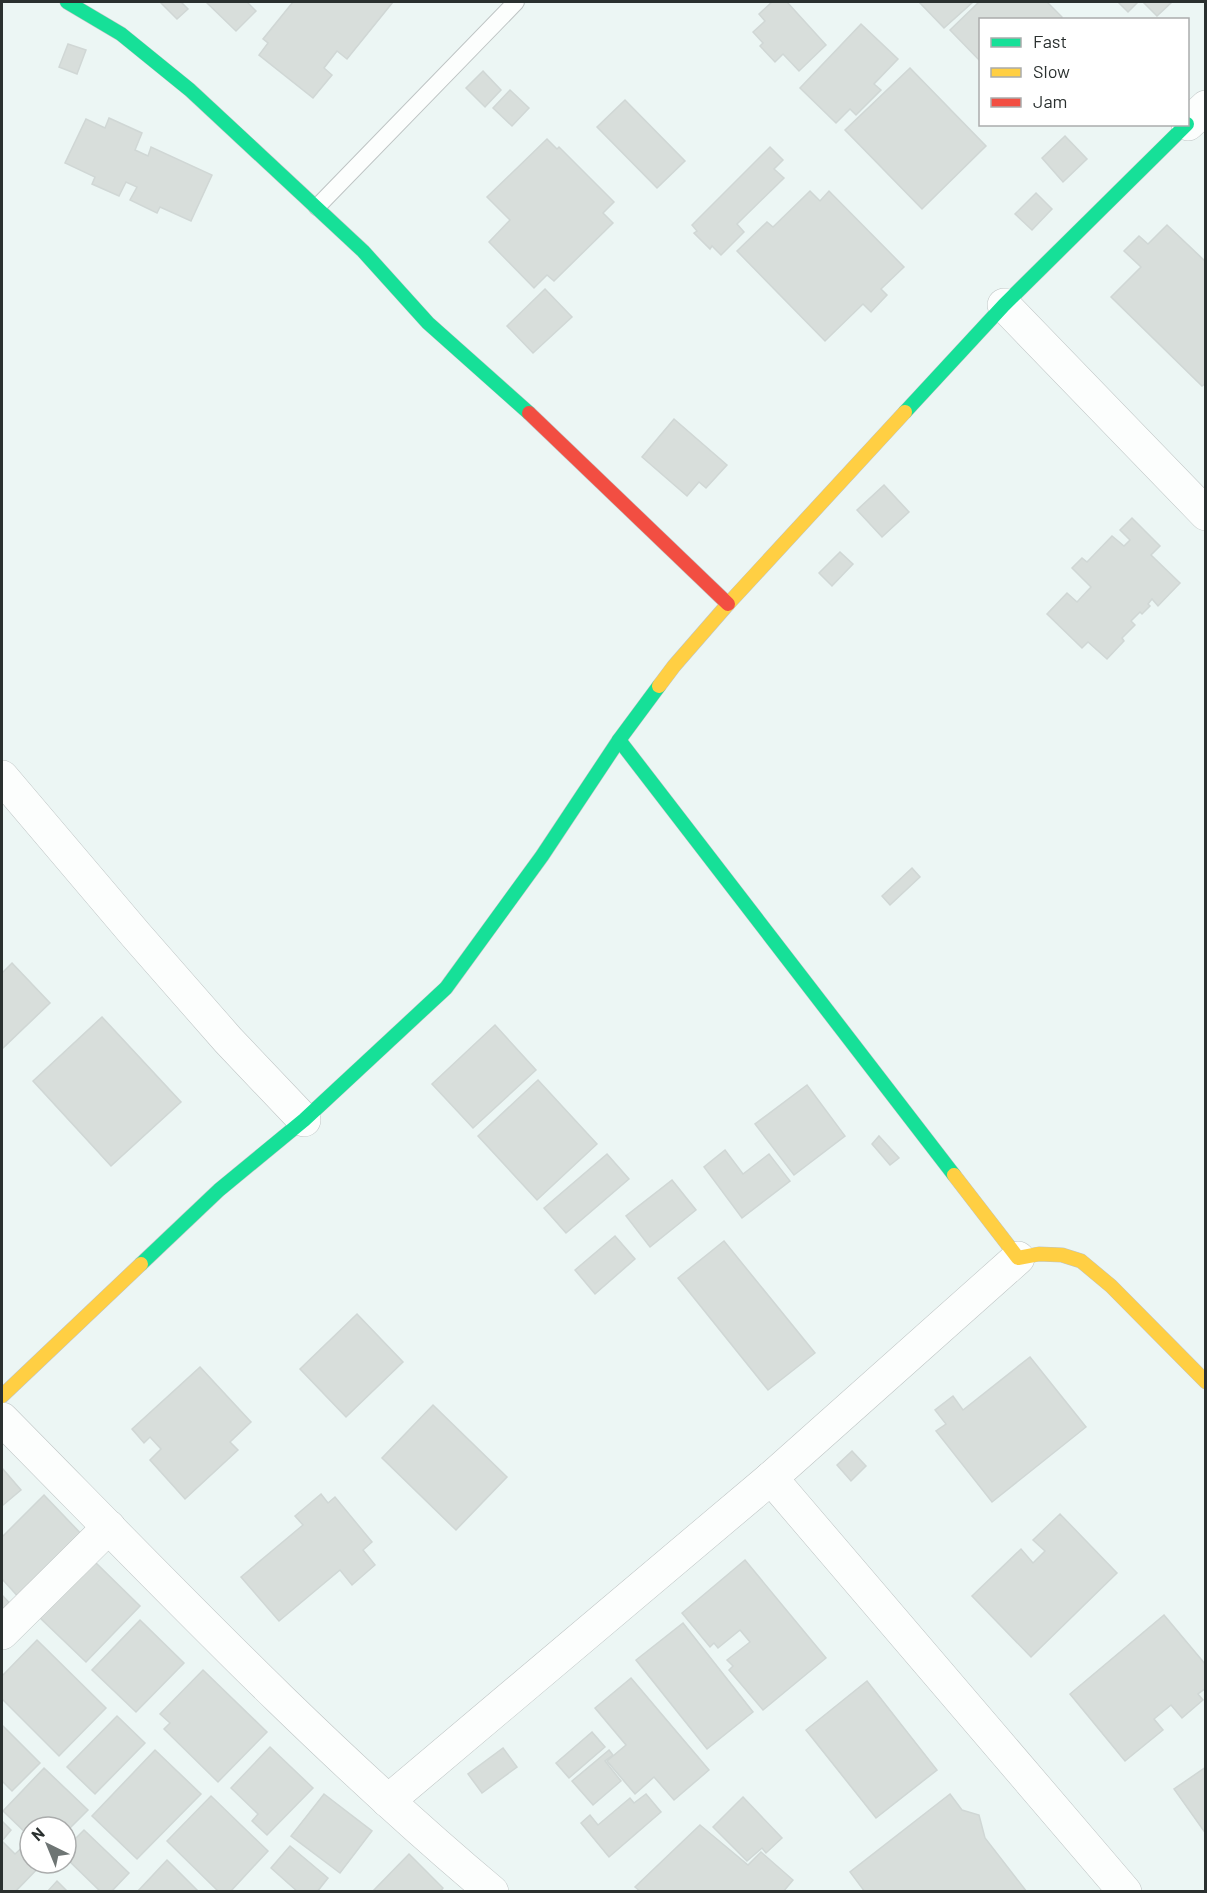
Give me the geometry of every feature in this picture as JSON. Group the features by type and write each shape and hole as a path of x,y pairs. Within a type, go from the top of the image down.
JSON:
{"street":[{"path":"67,2 121,34 182,83 363,251 428,323 538,422 728,604"},
{"path":"1189,122 1206,107"},
{"path":"2,1396 219,1190 304,1120 446,988 542,856 619,740 674,666 728,604 1004,305 1185,126"},
{"path":"1004,305 1206,514"},
{"path":"619,740 1018,1258"},
{"path":"2,777 228,1040 304,1120"},
{"path":"388,1801 771,1478 1018,1258 1039,1254 1062,1255 1080,1261 1111,1286 1206,1382"},
{"path":"2,1419 214,1634 388,1801 492,1892"},
{"path":"771,1478 1125,1892"},
{"path":"2,1633 109,1527"}],"lane":[{"path":"317,207 516,2"}],"building":[{"path":"160,2 181,2 188,9 177,19"},
{"path":"206,2 250,2 248,3 256,11 236,31"},
{"path":"293,2 393,2 347,59 337,51 324,68 332,75 313,98 259,55 268,43 263,39"},
{"path":"772,2 787,2 826,45 799,71 783,54 775,62 760,46 763,43 753,32 765,21 759,14"},
{"path":"919,2 973,2 944,28"},
{"path":"979,2 1047,2 1062,17 979,18 979,60 950,30"},
{"path":"1118,2 1138,2 1128,12"},
{"path":"1143,2 1172,2 1157,16"},
{"path":"861,24 898,59 874,84 881,90 856,115 850,109 836,123 800,88"},
{"path":"68,44 86,50 77,74 59,67"},
{"path":"910,68 986,146 922,209 845,130"},
{"path":"483,71 501,90 485,107 466,88"},
{"path":"510,90 529,108 512,126 493,108"},
{"path":"625,100 685,161 657,188 597,127"},
{"path":"109,118 142,133 135,150 148,156 151,147 212,175 191,221 160,207 157,213 130,200 137,187 126,182 119,196 92,184 95,177 65,163 86,119 105,128"},
{"path":"1065,136 1087,159 1063,182 1042,158"},
{"path":"547,139 557,149 559,147 614,202 603,213 613,223 554,281 547,275 534,288 489,242 510,220 487,197"},
{"path":"770,147 783,160 774,169 784,178 737,224 744,232 721,255 712,246 710,249 694,233 697,231 692,225"},
{"path":"810,191 820,201 829,191 904,267 881,289 887,295 871,312 863,304 825,341 737,251 767,222 773,227"},
{"path":"1036,193 1052,209 1032,230 1015,214"},
{"path":"1167,225 1206,262 1206,383 1202,386 1111,297 1141,267 1124,251 1139,236 1148,244"},
{"path":"545,289 572,317 533,353 507,326"},
{"path":"674,419 727,465 706,488 699,482 687,496 642,457"},
{"path":"884,485 909,512 882,537 857,510"},
{"path":"1132,518 1160,546 1151,555 1180,583 1158,606 1152,599 1148,604 1150,606 1131,621 1135,625 1107,659 1088,642 1082,648 1047,614 1067,593 1077,602 1091,587 1072,568 1082,558 1087,562 1112,536 1124,546 1130,540 1120,530"},
{"path":"840,552 853,564 832,586 819,573"},
{"path":"912,868 920,877 890,905 882,896"},
{"path":"12,963 50,1003 2,1049 2,973"},
{"path":"102,1017 181,1102 111,1166 33,1081"},
{"path":"495,1025 536,1070 473,1128 432,1084"},
{"path":"538,1080 597,1144 537,1200 478,1136"},
{"path":"807,1085 845,1136 794,1175 755,1124"},
{"path":"879,1136 899,1158 890,1165 872,1144"},
{"path":"725,1150 743,1174 769,1154 790,1181 742,1218 704,1167"},
{"path":"607,1154 629,1179 566,1233 544,1208"},
{"path":"672,1180 696,1210 650,1247 626,1216"},
{"path":"615,1236 635,1259 595,1294 575,1270"},
{"path":"724,1241 815,1353 768,1390 678,1278"},
{"path":"357,1314 403,1362 346,1417 300,1369"},
{"path":"1030,1357 1086,1427 992,1502 936,1431 946,1424 935,1410 953,1396 963,1410"},
{"path":"200,1367 251,1422 230,1442 238,1450 185,1499 150,1460 161,1449 150,1437 144,1443 132,1429"},
{"path":"433,1405 507,1477 456,1530 382,1458"},
{"path":"852,1451 866,1466 851,1481 837,1465"},
{"path":"2,1468 21,1490 2,1506"},
{"path":"321,1494 328,1503 335,1497 372,1542 363,1550 375,1565 352,1585 340,1570 279,1621 241,1577 303,1525 295,1516"},
{"path":"44,1495 86,1539 22,1601 2,1579 2,1537"},
{"path":"1060,1514 1117,1573 1031,1657 972,1596 1021,1549 1033,1563 1045,1551 1033,1540"},
{"path":"745,1560 826,1658 763,1710 729,1670 733,1666 727,1660 750,1642 740,1630 718,1648 714,1643 710,1647 682,1613"},
{"path":"94,1561 140,1606 86,1662 39,1617"},
{"path":"2,1595 17,1611 2,1626"},
{"path":"1164,1615 1206,1665 1206,1688 1198,1694 1203,1700 1182,1718 1171,1705 1154,1719 1163,1730 1125,1761 1070,1694"},
{"path":"140,1620 184,1663 136,1712 92,1670"},
{"path":"683,1623 753,1712 707,1749 636,1660"},
{"path":"37,1640 106,1708 59,1756 2,1699 2,1676"},
{"path":"203,1670 267,1732 218,1782 164,1729 170,1723 160,1714"},
{"path":"631,1678 709,1770 674,1800 654,1777 635,1794 607,1761 626,1745 595,1708"},
{"path":"867,1681 937,1770 876,1818 806,1730"},
{"path":"117,1716 145,1743 95,1794 67,1767"},
{"path":"2,1725 40,1763 12,1791 2,1781"},
{"path":"592,1732 605,1747 569,1778 556,1763"},
{"path":"270,1747 313,1788 267,1835 252,1821 258,1814 231,1788"},
{"path":"503,1748 517,1767 482,1793 468,1774"},
{"path":"155,1750 201,1794 137,1859 92,1816"},
{"path":"609,1750 613,1755 605,1761 621,1781 593,1805 572,1781"},
{"path":"1206,1767 1206,1834 1174,1789"},
{"path":"44,1768 88,1810 78,1820 78,1815 18,1815 18,1825 3,1811"},
{"path":"324,1794 372,1831 340,1873 291,1836"},
{"path":"646,1794 661,1812 609,1857 581,1823 590,1815 598,1825 630,1798 634,1803"},
{"path":"950,1794 962,1810 979,1815 985,1838 1027,1892 865,1892 850,1872"},
{"path":"211,1796 268,1851 230,1892 219,1892 167,1841"},
{"path":"743,1797 782,1838 766,1853 762,1848 747,1861 713,1827"},
{"path":"2,1821 11,1830 2,1841"},
{"path":"700,1825 748,1865 761,1852 793,1880 783,1892 641,1892 635,1887"},
{"path":"84,1830 129,1873 111,1892 101,1892 78,1870 78,1836"},
{"path":"2,1841 15,1854 18,1851 18,1875 31,1875 15,1892 2,1892"},
{"path":"290,1846 328,1878 317,1892 298,1892 271,1868"},
{"path":"409,1854 443,1888 440,1892 372,1892"},
{"path":"167,1860 199,1892 137,1892"},
{"path":"57,1881 68,1892 47,1892"}],"traffic: fast":[{"path":"67,2 121,34 190,90 363,251 428,323 529,413"},
{"path":"905,412 1004,305 1185,126"},
{"path":"141,1264 219,1190 304,1120 446,988 542,856 619,740 659,686"},
{"path":"619,740 954,1175"}],"traffic: slow":[{"path":"659,686 728,604 905,412"},
{"path":"954,1175 1018,1258 1039,1254 1062,1255 1081,1261 1111,1286 1206,1382"},
{"path":"2,1396 141,1264"}],"traffic: jam":[{"path":"529,413 728,604"}]}
